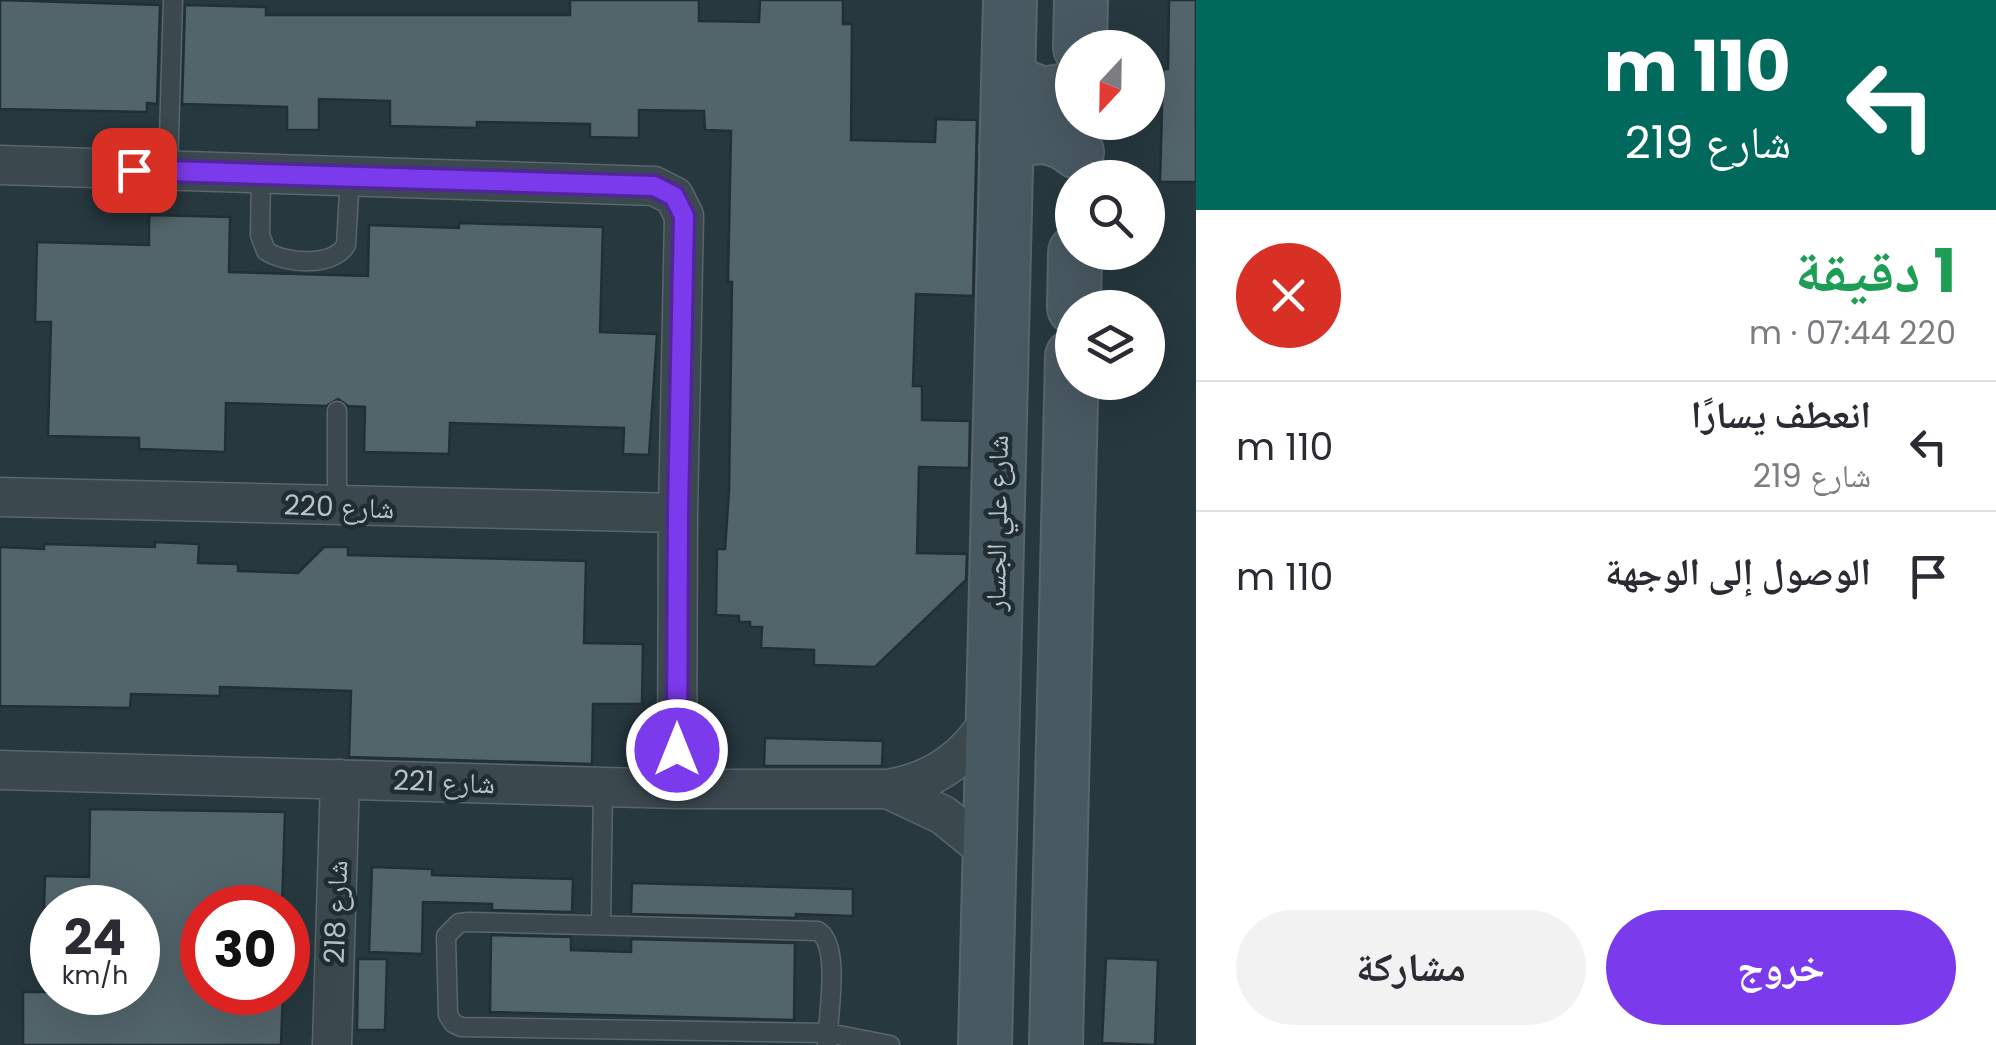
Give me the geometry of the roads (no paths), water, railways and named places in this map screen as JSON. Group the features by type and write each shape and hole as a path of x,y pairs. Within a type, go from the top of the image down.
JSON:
{"street":[{"name":"شارع علي الجسار","path":"985,1045 1010,0"},
{"path":"1080,30 1081,0"},
{"path":"1008,80 1042,94 1055,92"},
{"path":"1006,148 1018,140 1046,136 1077,150"},
{"path":"0,165 654,186 674,196 684,216 677,789"},
{"path":"1056,1045 1071,400"},
{"name":"شارع 220","path":"0,497 678,513"},
{"name":"شارع 221","path":"0,770 677,789 888,790 919,782 946,768 973,744 993,714"},
{"name":"شارع 218","path":"332,1045 340,779"},
{"name":"شارع 221","path":"888,790 943,814 990,853"}],"lane":[{"path":"168,170 174,0"},
{"path":"261,173 260,235 266,251 282,258 324,260 342,253 346,245 350,176"},
{"path":"337,411 337,506"},
{"path":"600,925 603,787"},
{"path":"828,1039 831,950 829,941 818,931 469,922 451,928 446,936 447,1005 453,1023 471,1028 828,1039 890,1045"}]}
